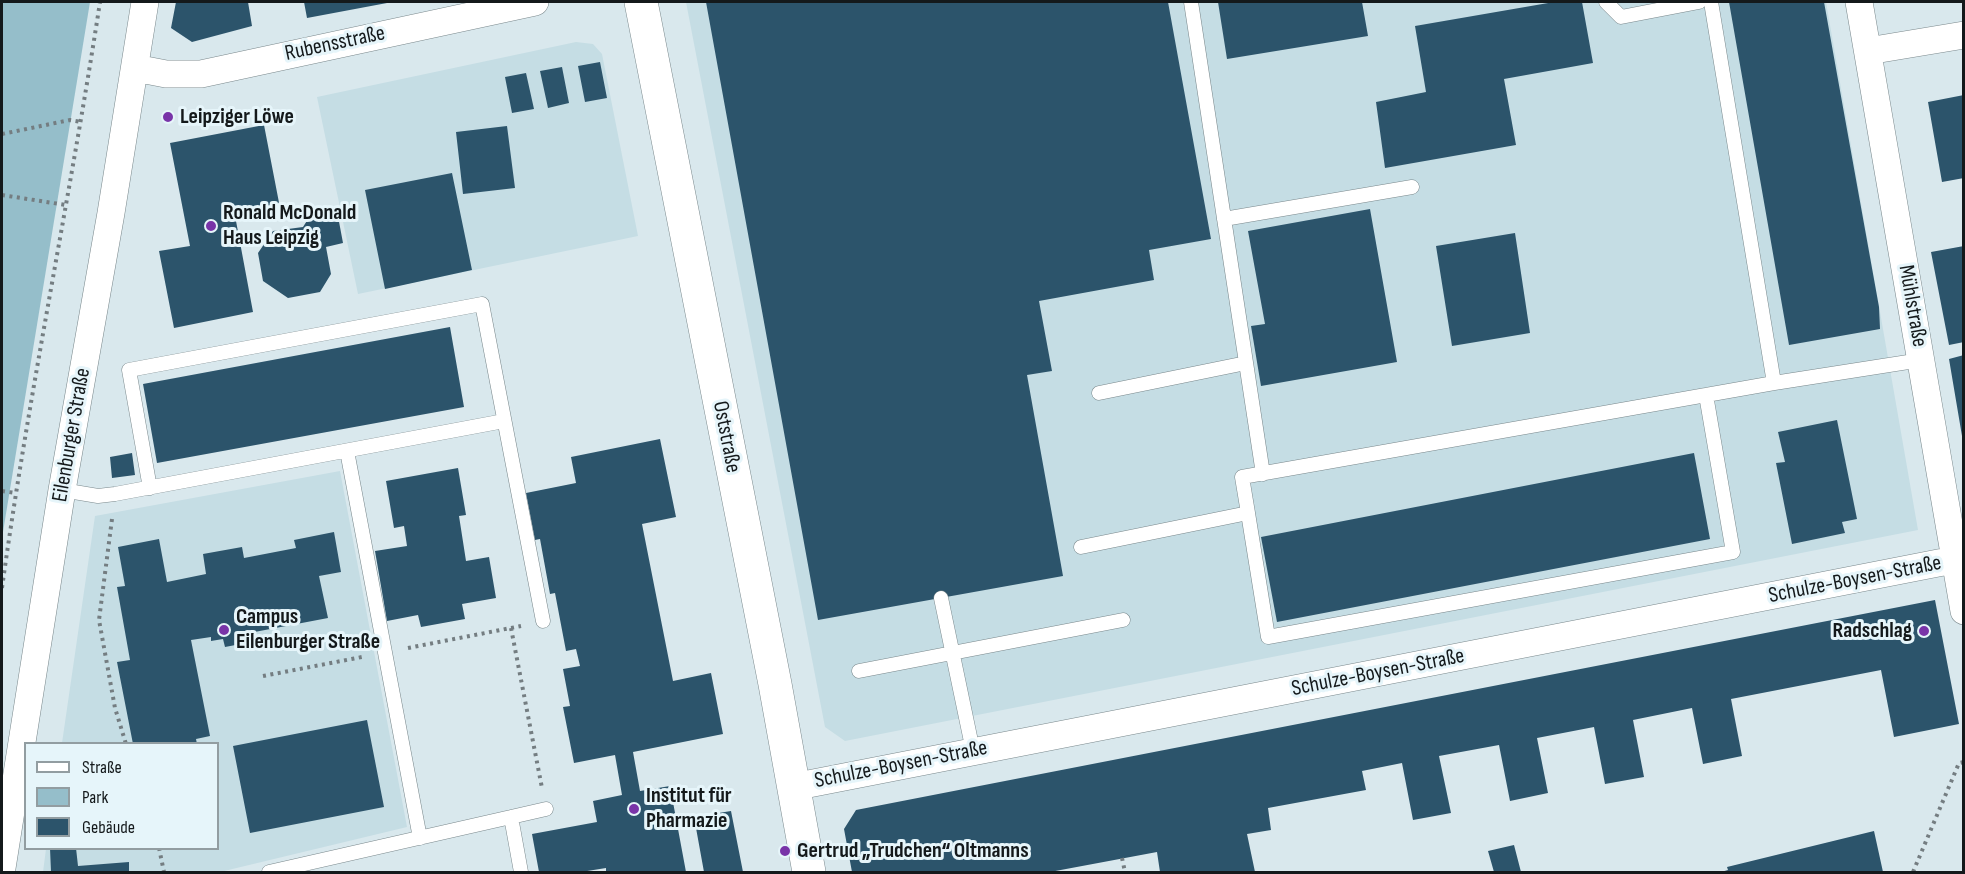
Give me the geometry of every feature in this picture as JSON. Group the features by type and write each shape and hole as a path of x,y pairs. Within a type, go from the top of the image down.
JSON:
{"street":[{"name":"Eilenburger Straße","path":"2,868 62,490 145,2"},
{"name":"Rubensstraße","path":"135,68 166,74 201,74 535,2"},
{"name":"Oststraße","path":"641,2 775,684 809,873"},
{"name":"Mühlstraße","path":"1859,2 1959,560 1964,610"},
{"path":"1868,51 1964,35"},
{"name":"Schulze-Boysen-Straße","path":"793,787 1959,560"}],"lane":[{"path":"1191,2 1263,474"},
{"path":"1606,2 1621,17 1699,2"},
{"path":"1712,2 1774,383"},
{"path":"1224,219 1412,187"},
{"path":"150,488 129,370 482,304 543,621"},
{"path":"1706,395 1733,552 1268,637 1242,477 1263,474 1706,395 1774,383 1922,360"},
{"path":"1099,393 1246,363"},
{"path":"62,490 98,496 115,494 504,421"},
{"path":"347,451 420,838"},
{"path":"1081,547 1248,513"},
{"path":"941,598 973,751"},
{"path":"859,671 1124,621"},
{"path":"269,873 546,809"},
{"path":"511,817 521,873"}],"path":[{"path":"2,588 15,493 82,122 100,2"},
{"path":"2,134 70,120 82,122"},
{"path":"2,195 66,205"},
{"path":"2,491 15,493"},
{"path":"115,494 99,620 115,708 125,742"},
{"path":"511,628 546,809"},
{"path":"1913,873 1959,763 1964,762"},
{"path":"159,850 164,873"},
{"path":"1122,858 1125,873"}],"shaded area":[{"path":"686,2 1826,2 1918,530 845,741 825,727"},
{"path":"576,42 593,44 602,54 638,236 358,294 317,97"},
{"name":"Campus Eilenburger Straße","path":"340,471 407,827 220,872 43,872 46,850 219,850 219,742 62,742 95,516"}],"green space":[{"path":"2,2 90,2 2,538"}],"building":[{"path":"176,2 248,2 252,26 192,42 171,28"},
{"path":"304,2 387,2 387,3 307,18"},
{"path":"706,2 1168,2 1211,239 1149,250 1154,280 1039,301 1052,371 1027,375 1063,576 818,620"},
{"path":"1218,2 1362,2 1368,36 1227,59"},
{"path":"1554,2 1582,2 1593,63 1504,79 1516,145 1385,168 1376,102 1426,92 1415,26"},
{"path":"1729,2 1824,2 1879,307 1880,329 1789,345"},
{"path":"600,62 607,98 585,102 578,66"},
{"path":"562,67 569,103 548,108 540,71"},
{"path":"526,73 534,109 512,113 505,77"},
{"path":"1964,95 1964,178 1942,182 1928,102"},
{"name":"Ronald McDonald Haus Leipzig","path":"264,125 281,213 236,221 253,312 174,328 159,251 190,246 170,143"},
{"path":"507,126 515,188 463,194 456,132"},
{"path":"452,173 472,270 385,289 365,190"},
{"path":"1370,209 1397,362 1261,386 1251,326 1265,324 1248,231"},
{"path":"337,211 343,243 326,247 331,274 320,292 288,298 263,281 258,253 273,231 303,227 310,216"},
{"path":"1515,233 1530,333 1452,346 1436,246"},
{"path":"1964,246 1964,342 1949,345 1931,252"},
{"path":"450,327 464,407 157,463 143,384"},
{"path":"1964,355 1964,436 1962,436 1949,359"},
{"path":"1837,420 1857,519 1842,522 1845,533 1792,544 1776,463 1785,462 1778,432"},
{"path":"660,439 676,517 642,524 673,681 711,673 723,734 633,752 640,791 670,786 686,872 606,872 606,868 581,872 539,872 532,834 597,822 593,801 622,795 615,755 574,763 563,707 570,706 563,669 580,666 576,649 566,651 555,593 550,594 540,539 535,540 526,493 576,483 571,457"},
{"path":"132,453 135,475 112,478 110,457"},
{"path":"1694,453 1710,539 1277,622 1261,537"},
{"path":"458,468 466,515 459,516 466,561 489,557 496,598 462,604 465,619 421,627 418,615 387,621 375,551 407,546 404,526 394,528 386,481"},
{"path":"334,532 341,572 319,576 328,618 244,634 246,643 225,647 223,639 211,641 211,637 191,640 210,736 196,739 197,742 133,742 117,662 130,660 117,587 125,586 118,547 159,539 167,582 206,574 203,554 242,547 244,558 296,548 294,540"},
{"path":"1935,600 1959,724 1894,737 1881,670 1731,699 1742,756 1703,764 1692,708 1633,720 1644,777 1605,784 1594,727 1537,738 1548,793 1510,801 1499,745 1439,756 1451,813 1413,820 1402,763 1362,771 1366,790 1268,808 1271,830 1247,834 1255,872 1160,872 1157,852 1050,872 852,872 844,829 856,810"},
{"path":"367,720 384,807 250,833 233,746"},
{"path":"731,811 743,872 704,872 694,817"},
{"path":"1874,831 1883,872 1721,872 1728,870 1727,867"},
{"path":"1514,845 1521,872 1494,872 1488,851"},
{"path":"50,850 76,850 78,866 129,862 129,872 51,872"}],"place":[{"name":"Leipziger Löwe","path":"168,117"},
{"name":"Ronald McDonald Haus Leipzig","path":"211,226"},
{"name":"Campus Eilenburger Straße","path":"224,630"},
{"name":"Radschlag","path":"1924,631"},
{"name":"Institut für Pharmazie","path":"634,809"},
{"name":"Gertrud „Trudchen“ Oltmanns","path":"785,851"}]}
